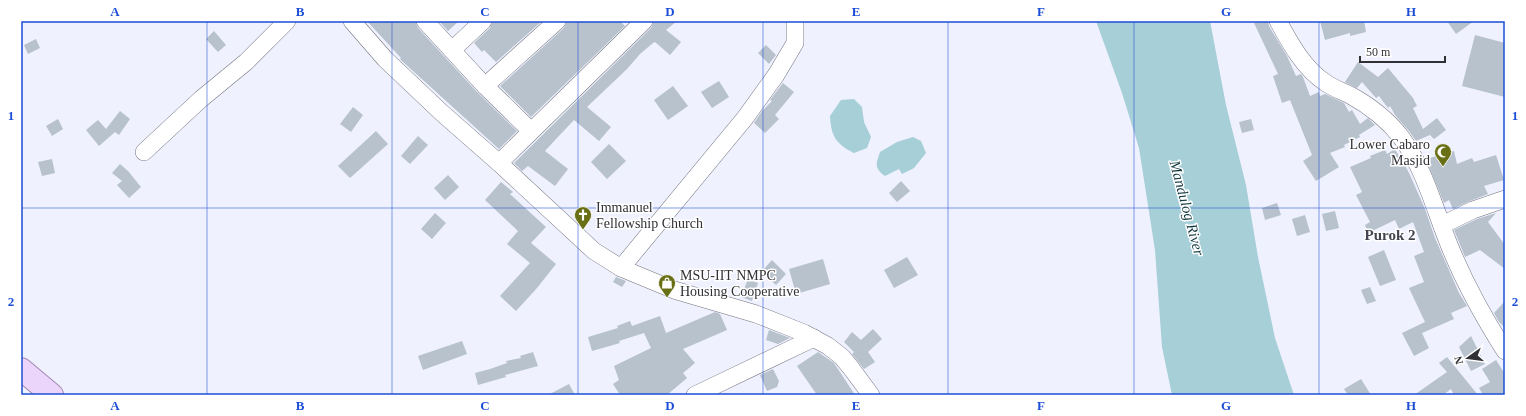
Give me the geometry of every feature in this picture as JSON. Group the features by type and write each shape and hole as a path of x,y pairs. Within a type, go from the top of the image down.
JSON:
{"main road":[{"path":"21,369 52,395"}],"street":[{"path":"144,152 201,99 246,62 287,21"},
{"path":"352,21 385,59 442,113 499,163 594,251 621,268 674,290 756,314 814,338 828,346 842,357 871,395"},
{"path":"425,21 485,86 531,131"},
{"path":"485,86 557,21"},
{"path":"499,163 644,21"},
{"path":"621,268 745,118 772,81 795,43 795,21"},
{"path":"1278,21 1312,72 1326,83 1373,109 1389,123 1402,138 1411,152 1425,182 1450,248 1467,286 1505,351"},
{"path":"452,50 481,22"},
{"path":"1442,225 1473,210 1505,199"},
{"path":"695,395 814,338"}],"water":[{"name":"Mandulog River","path":"1096,21 1210,21 1226,105 1246,185 1258,257 1275,338 1294,395 1172,395 1162,347 1155,250 1139,148 1122,93"},
{"path":"854,99 862,107 864,122 871,137 867,148 854,153 839,143 836,139 833,134 830,116 841,100"},
{"path":"913,137 921,141 926,153 914,168 902,174 899,169 885,176 879,171 877,166 880,152 897,142"}],"building":[{"path":"367,21 415,21 418,28 478,93 517,131 499,149 402,61 400,59 401,58"},
{"path":"439,21 459,21 448,31"},
{"path":"493,21 542,21 496,62 484,50 482,52 474,43 490,28"},
{"path":"567,21 620,21 625,26 531,117 500,86 564,28"},
{"path":"654,21 677,21 666,30 681,42 670,55 655,42 653,43 587,107 611,127 599,141 574,120 545,151 568,169 555,186 528,166 522,171 514,163 651,28"},
{"path":"1268,21 1269,26 1287,56 1296,76 1301,74 1303,77 1310,96 1319,92 1320,96 1325,94 1344,103 1349,112 1352,110 1360,124 1368,118 1375,125 1359,135 1360,137 1344,145 1345,147 1330,153 1339,167 1316,181 1303,161 1312,155 1290,100 1282,103 1273,76 1278,74 1254,23"},
{"path":"1320,21 1364,21 1366,32 1350,36 1350,33 1325,40"},
{"path":"1447,21 1474,21 1456,34"},
{"path":"214,31 226,45 218,52 206,39"},
{"path":"1475,35 1505,43 1505,97 1462,86"},
{"path":"36,39 40,48 28,54 24,45"},
{"path":"766,45 776,55 769,64 758,53"},
{"path":"1358,62 1378,77 1388,68 1413,98 1417,106 1413,108 1423,129 1437,118 1446,130 1434,139 1430,135 1416,141 1395,115 1390,106 1388,108 1379,96 1376,98 1362,82 1357,88 1345,82"},
{"path":"719,81 729,97 712,108 701,92"},
{"path":"783,83 794,92 775,115 779,119 765,133 754,123 762,111 772,101 770,100"},
{"path":"673,86 688,106 668,120 654,100"},
{"path":"353,107 363,115 351,132 340,124"},
{"path":"120,111 130,119 119,135 115,132 99,146 86,130 98,120 106,129"},
{"path":"58,119 63,129 52,136 46,126"},
{"path":"1251,119 1254,130 1242,133 1239,122"},
{"path":"376,131 388,144 350,178 338,166"},
{"path":"418,136 428,145 410,164 401,156"},
{"path":"609,144 626,161 607,179 591,162"},
{"path":"1395,149 1403,163 1399,167 1405,165 1410,175 1425,209 1435,238 1459,293 1467,306 1451,313 1454,319 1422,333 1429,348 1414,356 1402,333 1425,322 1409,288 1424,282 1414,256 1424,252 1413,222 1399,229 1395,220 1368,233 1365,225 1370,222 1356,195 1362,192 1350,167 1385,150 1387,154"},
{"path":"1454,151 1457,164 1472,158 1474,162 1496,155 1504,180 1484,186 1488,194 1453,209 1449,200 1444,203 1426,159"},
{"path":"52,159 55,173 42,176 38,162"},
{"path":"120,164 141,187 129,198 117,185 122,181 112,173"},
{"path":"448,175 459,187 445,200 434,188"},
{"path":"901,181 910,191 897,202 889,193"},
{"path":"501,182 513,192 510,194 546,227 531,243 556,264 516,311 500,296 530,263 507,244 518,231 485,200"},
{"path":"1277,203 1281,215 1265,220 1262,208"},
{"path":"1335,211 1339,228 1326,231 1322,214"},
{"path":"435,213 446,223 432,239 421,229"},
{"path":"1496,213 1488,222 1505,245 1505,269 1480,250 1465,257 1454,230 1477,219"},
{"path":"1305,215 1310,232 1297,236 1292,219"},
{"path":"1384,250 1396,280 1380,286 1368,257"},
{"path":"907,257 918,275 894,288 884,270"},
{"path":"823,259 830,284 796,294 789,269"},
{"path":"772,260 786,274 776,285 761,272"},
{"path":"616,277 626,281 622,287 613,282"},
{"path":"748,279 758,283 752,301 741,297"},
{"path":"1370,287 1376,301 1367,304 1361,290"},
{"path":"1505,301 1505,328 1499,322 1494,313"},
{"path":"715,312 720,314 727,330 683,349 695,363 683,373 687,378 667,395 620,395 613,384 619,380 614,366 651,348 644,333 619,341 620,343 592,351 588,337 618,328 617,326 630,321 632,326 660,316 666,333"},
{"path":"873,329 882,339 868,352 875,362 864,369 852,354 854,352 844,342 852,332 861,340"},
{"path":"769,330 790,338 778,344 766,340"},
{"path":"1471,336 1485,364 1471,371 1459,347"},
{"path":"462,341 467,354 423,370 418,356"},
{"path":"533,352 538,366 505,375 506,377 478,385 475,373 507,363 506,361 521,358 520,356"},
{"path":"818,352 834,363 855,395 817,395 797,366"},
{"path":"1447,357 1478,395 1454,395 1451,389 1443,395 1414,395 1447,372 1439,363"},
{"path":"1496,360 1505,374 1505,395 1483,395 1479,388 1490,382 1482,369"},
{"path":"773,369 779,381 777,387 767,391 760,375"},
{"path":"1361,379 1371,395 1348,395 1344,389"},
{"path":"569,384 575,395 548,395"}],"place":[{"name":"Lower Cabaro Masjid","path":"1443,167"},
{"name":"Immanuel Fellowship Church","path":"583,230"},
{"name":"MSU-IIT NMPC Housing Cooperative","path":"667,298"}],"district":[{"name":"Purok 2","path":"1390,235"}]}
